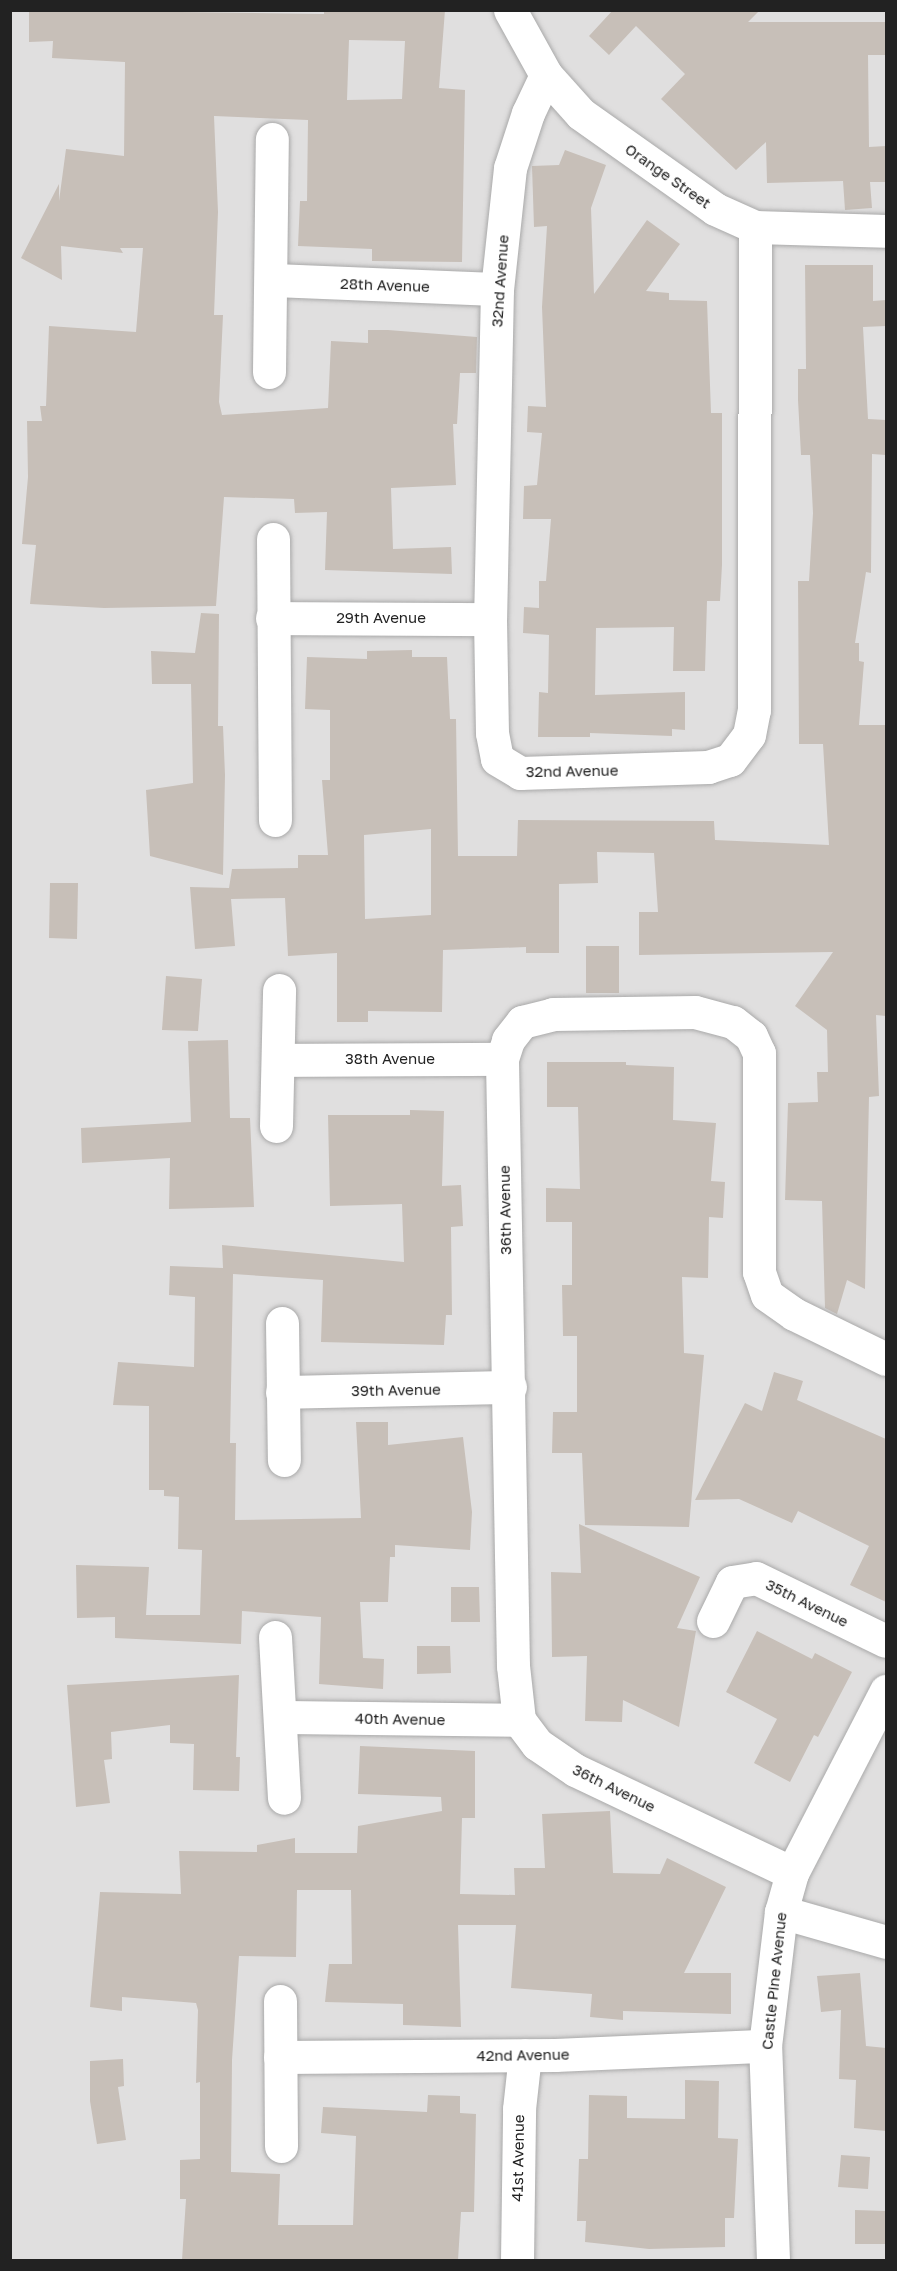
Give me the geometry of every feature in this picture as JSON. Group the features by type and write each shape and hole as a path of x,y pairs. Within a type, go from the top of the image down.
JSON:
{"street":[{"name":"Orange Street","path":"510,10 546,75 581,114 715,209 755,227 886,231"},
{"name":"32nd Avenue","path":"546,75 528,113 510,168 498,289 490,619 492,733 497,759 520,773 708,767 730,760 749,735 754,710 755,227"},
{"path":"269,372 272,280 272,139"},
{"name":"28th Avenue","path":"272,280 498,289"},
{"path":"273,540 275,820"},
{"name":"29th Avenue","path":"272,618 490,619"},
{"path":"276,1126 279,990"},
{"name":"36th Avenue","path":"792,1873 576,1770 537,1744 519,1720 513,1666 510,1387 502,1059 508,1040 522,1022 553,1014 695,1012 733,1022 751,1036 759,1053 759,1272 767,1294 794,1314 886,1359"},
{"name":"38th Avenue","path":"278,1059 502,1059"},
{"path":"282,1323 284,1460"},
{"name":"39th Avenue","path":"282,1392 510,1387"},
{"name":"35th Avenue","path":"713,1621 732,1582 756,1578 886,1641"},
{"path":"275,1637 284,1798"},
{"name":"Castle Pine Avenue","path":"773,2260 765,2046 781,1912 792,1873 886,1690"},
{"name":"40th Avenue","path":"281,1717 519,1720"},
{"path":"781,1912 886,1942"},
{"path":"280,2001 281,2146"},
{"name":"42nd Avenue","path":"280,2057 525,2055 765,2046"},
{"name":"41st Avenue","path":"517,2260 519,2109 525,2055"}],"shaded area":[{"path":"11,11 886,11 886,2260 11,2260"}],"building":[{"path":"29,10 324,14 324,10 445,10 439,88 465,90 462,262 372,261 372,249 298,246 300,201 307,201 308,120 214,116 218,212 214,315 223,315 219,402 222,415 328,408 331,341 368,343 368,330 477,337 476,373 460,373 457,424 453,424 456,485 391,488 393,549 451,547 452,574 325,570 327,512 295,513 294,499 224,497 216,606 104,608 30,604 36,545 22,544 28,477 27,421 42,421 40,406 46,406 49,326 136,332 143,248 120,248 123,253 61,246 62,280 21,258 59,184 59,201 66,149 124,156 125,62 52,58 53,41 29,42","holes":["349,40 405,41 402,99 347,100"]},
{"path":"613,10 760,10 748,22 886,22 886,55 868,55 869,147 886,146 886,182 870,182 872,208 845,210 843,181 767,183 766,142 736,170 661,99 685,74 636,26 609,55 589,36"},
{"path":"565,150 606,165 591,208 594,294 647,220 680,244 646,291 669,293 669,300 707,301 711,413 722,413 722,565 720,601 707,601 705,671 673,671 674,627 596,628 595,695 685,692 685,730 672,729 672,736 590,733 590,737 538,737 539,692 548,693 549,635 523,633 524,607 539,608 539,581 546,581 551,519 523,519 524,486 537,485 542,433 527,432 528,406 546,407 542,307 547,226 534,227 532,166 559,165"},
{"path":"805,265 873,265 873,301 886,300 886,326 863,327 868,419 886,420 886,455 872,454 871,573 866,572 855,643 859,643 859,661 864,662 859,725 886,725 886,1016 876,1015 879,1096 869,1097 865,1289 847,1280 837,1314 825,1308 822,1201 785,1200 788,1103 818,1102 817,1072 828,1072 827,1030 795,1006 833,952 639,955 639,912 658,912 654,853 597,852 598,883 559,884 559,953 526,953 526,947 443,950 442,1012 368,1011 368,1022 337,1022 337,953 288,956 285,898 231,899 235,946 195,949 190,887 229,888 232,869 298,868 298,855 328,855 322,780 330,780 330,710 305,709 307,657 367,659 367,651 412,650 412,657 447,657 450,719 456,719 458,856 517,856 518,820 714,821 715,840 829,845 823,744 799,744 798,581 809,581 813,513 810,455 801,455 798,400 798,369 806,369","holes":["431,829 431,915 365,919 364,835"]},
{"path":"201,613 219,614 218,726 223,726 225,775 223,875 150,856 146,790 193,783 191,684 152,684 151,651 195,653"},
{"path":"50,883 78,883 77,939 49,938"},
{"path":"586,946 619,946 619,993 586,993"},
{"path":"166,976 202,979 198,1031 162,1030"},
{"path":"228,1040 230,1118 250,1118 254,1207 169,1209 170,1158 82,1163 81,1128 191,1122 188,1041"},
{"path":"547,1062 626,1062 626,1065 674,1067 673,1120 716,1123 711,1181 725,1182 723,1218 709,1217 708,1278 682,1277 684,1353 704,1355 689,1527 585,1525 582,1453 552,1453 553,1412 577,1412 577,1336 563,1336 562,1285 572,1285 572,1222 546,1222 546,1188 580,1189 578,1107 547,1107"},
{"path":"410,1110 444,1111 442,1186 461,1185 463,1226 451,1227 452,1315 446,1315 444,1345 321,1342 323,1280 233,1274 230,1443 236,1443 235,1520 361,1518 356,1422 388,1422 388,1445 463,1437 472,1512 470,1550 395,1545 395,1557 390,1557 388,1602 360,1602 363,1658 384,1659 383,1689 319,1684 321,1617 242,1611 241,1644 115,1638 115,1617 77,1618 76,1565 149,1567 146,1615 200,1615 202,1550 178,1549 179,1497 164,1496 164,1490 149,1490 149,1406 113,1405 118,1362 194,1367 195,1297 169,1295 170,1266 223,1268 222,1245 404,1262 402,1204 330,1206 328,1115 410,1115"},
{"path":"774,1372 803,1381 797,1400 886,1439 886,1602 850,1585 869,1546 798,1511 792,1523 739,1499 695,1500 745,1403 762,1411"},
{"path":"579,1524 700,1577 677,1628 696,1631 679,1727 623,1700 622,1722 585,1721 587,1656 552,1657 551,1572 581,1573"},
{"path":"451,1587 479,1587 480,1622 451,1622"},
{"path":"757,1631 812,1659 815,1653 852,1672 818,1737 814,1735 790,1782 754,1763 777,1719 726,1692"},
{"path":"417,1646 450,1646 451,1673 417,1674"},
{"path":"239,1675 236,1757 240,1757 239,1791 193,1790 194,1744 170,1743 170,1725 111,1732 112,1759 104,1760 110,1803 76,1807 67,1685"},
{"path":"360,1746 475,1751 475,1818 462,1818 460,1894 515,1895 514,1868 545,1868 542,1814 610,1811 613,1873 660,1874 667,1858 726,1887 684,1973 731,1973 731,2014 623,2011 623,2020 590,2017 592,1994 511,1988 516,1925 458,1925 461,2027 403,2025 403,2004 325,2002 329,1964 352,1964 351,1890 297,1890 296,1957 239,1956 232,2060 231,2172 280,2174 278,2225 353,2225 356,2136 321,2133 323,2107 427,2112 428,2095 460,2096 460,2113 476,2114 474,2212 461,2212 458,2260 182,2260 186,2199 180,2199 180,2160 200,2159 200,2082 196,2083 198,2010 196,2003 122,1997 122,2011 90,2007 100,1892 181,1894 179,1851 257,1852 257,1845 295,1838 295,1853 357,1853 358,1826 442,1811 441,1797 358,1794"},
{"path":"860,1973 866,2046 886,2048 886,2131 854,2128 856,2080 839,2079 841,2010 821,2012 817,1976"},
{"path":"123,2059 124,2086 118,2087 126,2140 97,2144 90,2101 90,2061"},
{"path":"685,2080 719,2081 718,2138 738,2139 734,2218 725,2218 725,2247 649,2249 585,2242 586,2221 577,2221 579,2159 588,2159 589,2095 627,2096 627,2118 685,2119"},
{"path":"841,2155 870,2157 868,2189 838,2187"},
{"path":"855,2210 886,2211 886,2244 855,2244"}]}
